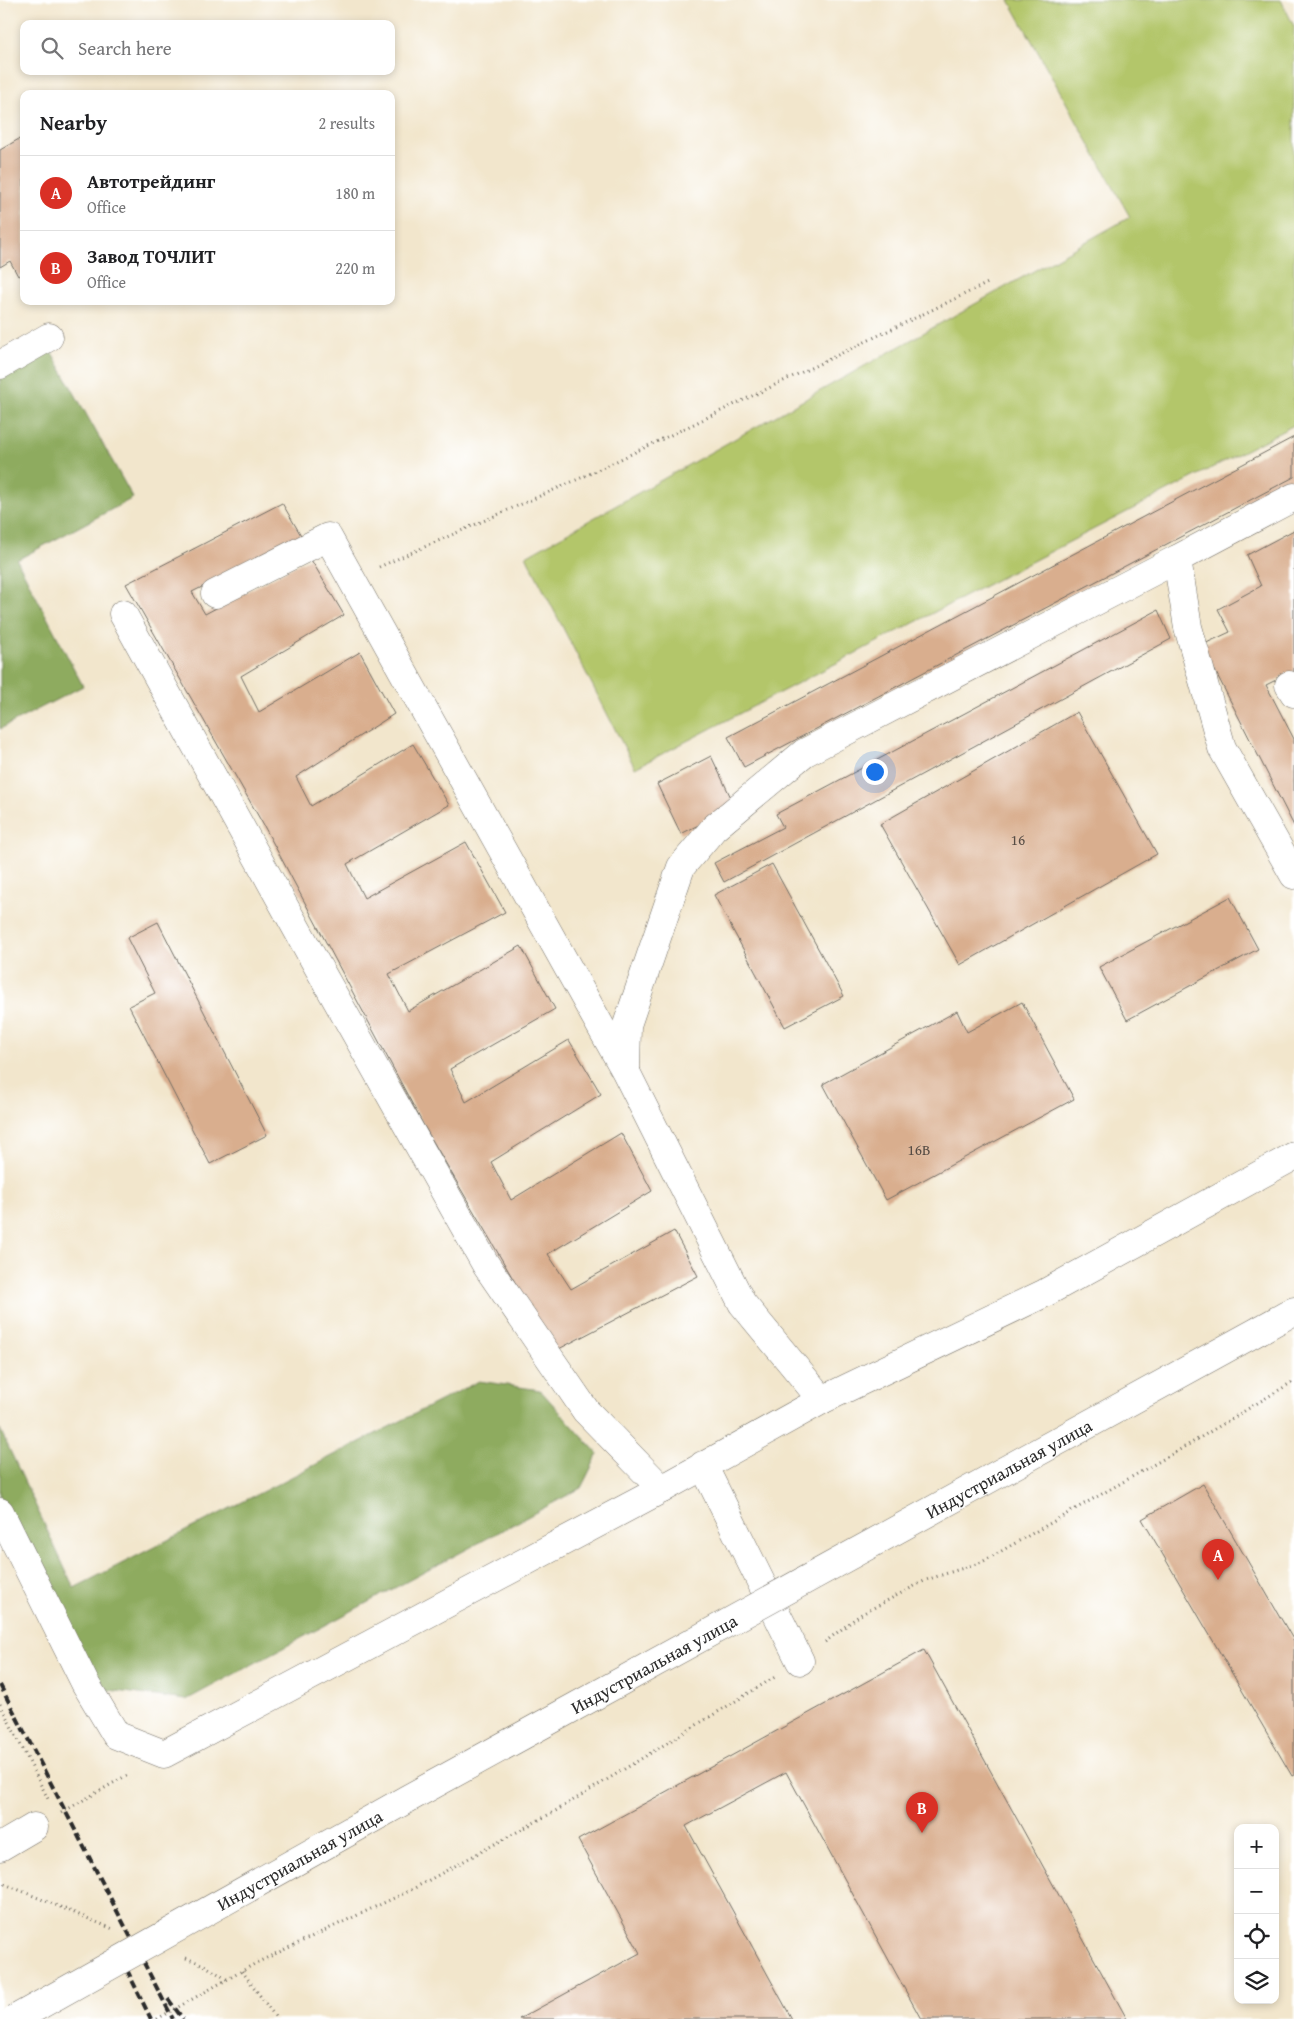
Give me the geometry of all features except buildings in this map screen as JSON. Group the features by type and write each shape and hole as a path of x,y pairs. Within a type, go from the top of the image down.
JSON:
{"street":[{"path":"0,365 49,337"},
{"path":"626,1072 627,1025 681,867 714,828 804,753 1294,497"},
{"path":"215,594 328,537 626,1072 742,1303 822,1400"},
{"path":"1177,559 1188,627 1222,748 1294,875"},
{"path":"123,614 314,960 486,1265 586,1410 662,1489"},
{"path":"0,1512 85,1683 116,1735 164,1754 662,1489 822,1400 1045,1293 1294,1156"},
{"name":"Индустриальная улица","path":"15,2019 409,1798 1294,1311"},
{"path":"703,1465 800,1661"},
{"path":"0,1847 45,1821"}],"path":[{"path":"351,579 583,477 988,283"},
{"path":"157,2019 242,1971 409,1891 559,1809 800,1661 860,1615 926,1580 982,1562 1188,1445 1294,1381"},
{"path":"0,1704 45,1821 164,1754"},
{"path":"242,1971 277,2019"}],"green space":[{"path":"1009,0 1281,0 1294,26 1294,425 635,768 526,556 1130,217"},
{"path":"51,351 133,498 17,560 83,686 0,729 0,379"},
{"path":"479,1381 540,1390 598,1454 581,1488 186,1700 101,1689 0,1497 0,1429 74,1588"}],"railway":[{"path":"0,1685 173,2019"},
{"path":"127,1970 151,2019"},
{"path":"168,1999 183,2019"}],"place":[{"name":"Автотрейдинг","path":"1218,1580"},
{"name":"Завод ТОЧЛИТ","path":"922,1833"}]}
